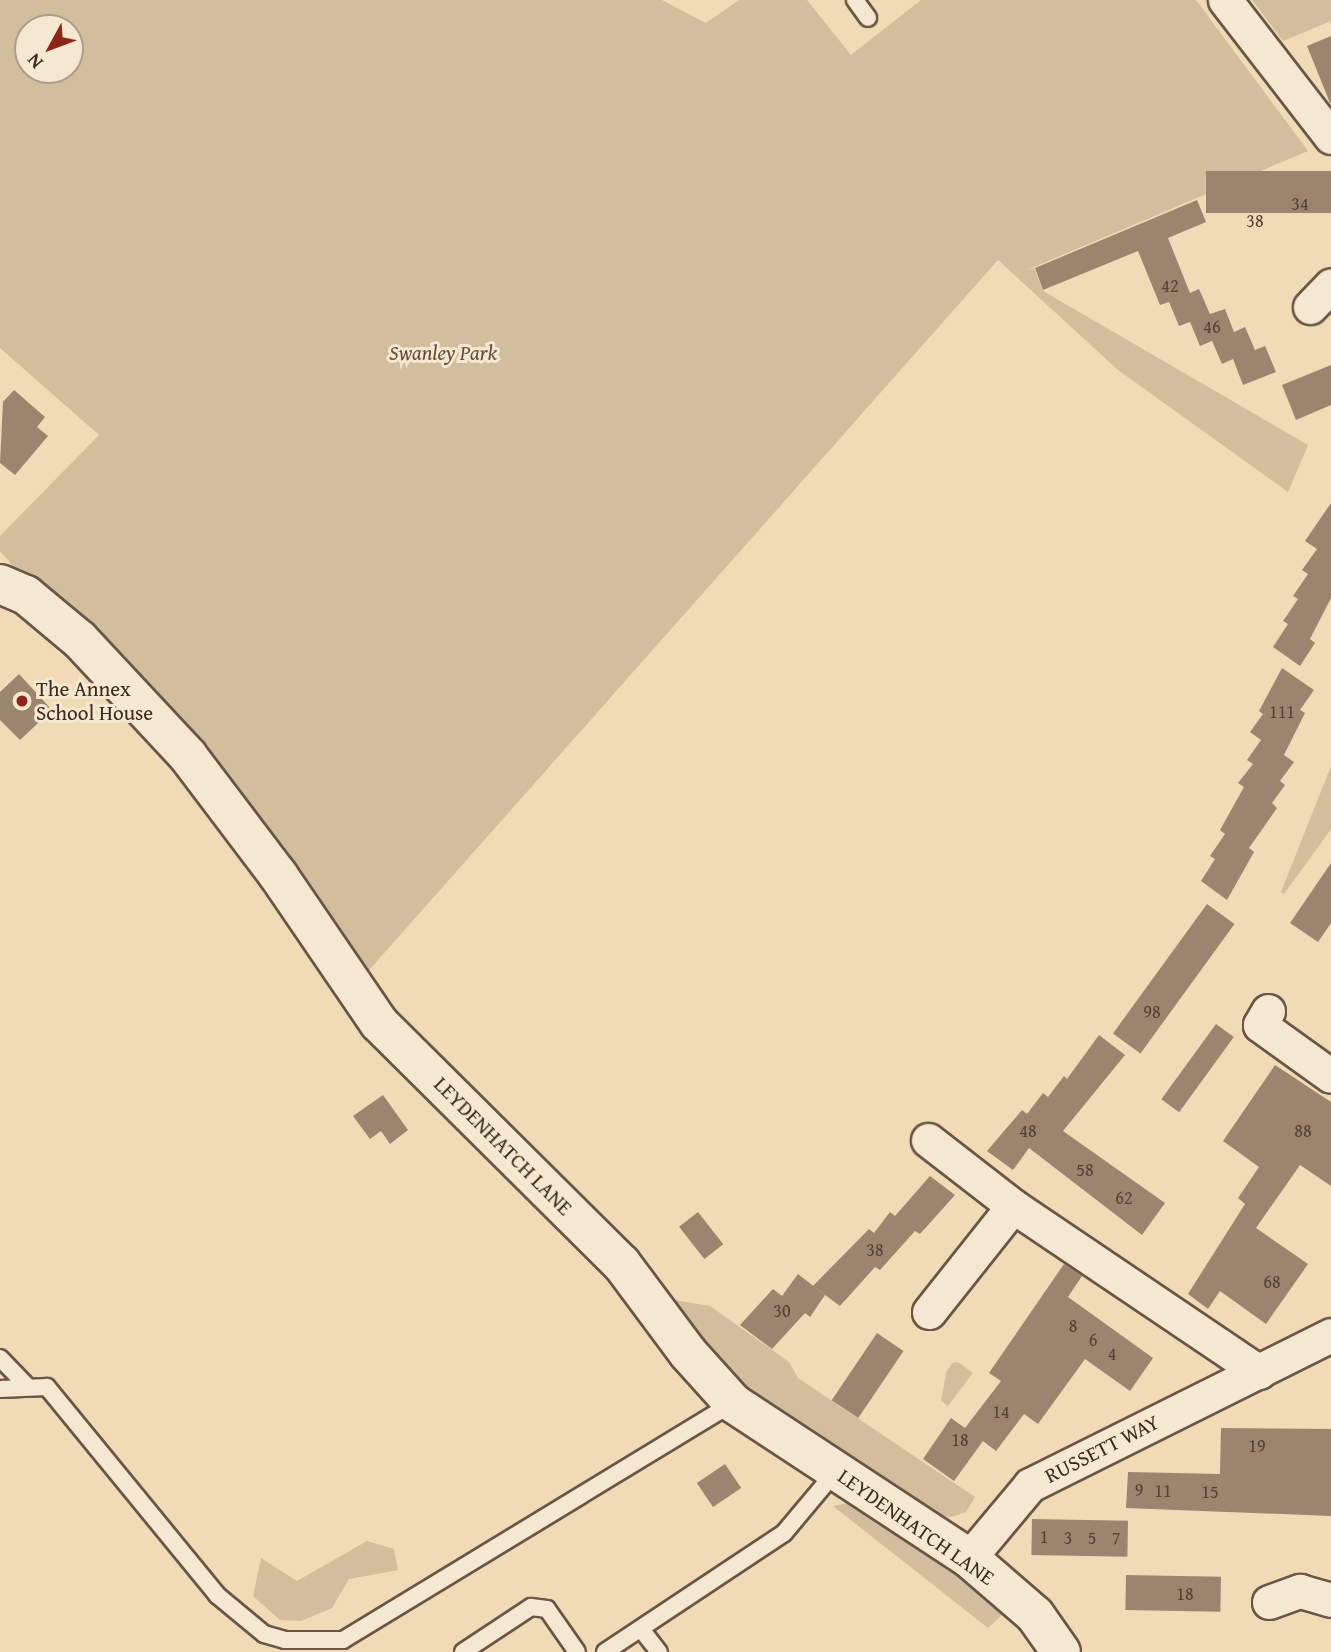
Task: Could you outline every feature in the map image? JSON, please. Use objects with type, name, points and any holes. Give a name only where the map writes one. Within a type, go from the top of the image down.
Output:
[{"type":"street","points":[[1225,0],[1331,137]]},
{"type":"street","name":"LEYDENHATCH LANE","points":[[0,584],[26,595],[80,640],[188,756],[278,875],[379,1023],[621,1264],[688,1353],[733,1403],[969,1558],[1035,1615],[1061,1652]]},
{"type":"street","points":[[1268,1011],[1260,1025],[1331,1076]]},
{"type":"street","points":[[928,1140],[1013,1206],[1259,1372]]},
{"type":"street","points":[[929,1312],[1013,1206]]},
{"type":"street","name":"RUSSETT WAY","points":[[969,1558],[1030,1485],[1331,1335]]},
{"type":"street","points":[[1269,1602],[1300,1591],[1331,1600]]},
{"type":"lane","points":[[855,0],[868,18]]},
{"type":"lane","points":[[0,1358],[29,1387]]},
{"type":"lane","points":[[0,1389],[47,1387],[217,1595],[264,1634],[285,1640],[342,1640],[733,1403]]},
{"type":"lane","points":[[605,1652],[784,1533],[836,1471]]},
{"type":"lane","points":[[463,1652],[531,1607],[547,1609],[576,1652]]},
{"type":"lane","points":[[641,1629],[659,1652]]},
{"type":"green space","name":"Swanley Park","points":[[0,0],[662,0],[706,23],[739,0],[807,0],[851,55],[921,0],[1196,0],[1308,151],[1027,270],[1034,268],[1043,291],[1308,445],[1288,492],[1118,370],[998,260],[363,977],[0,551],[0,536],[99,435],[0,348]]},
{"type":"green space","points":[[1252,0],[1331,0],[1331,21],[1283,41]]},
{"type":"green space","points":[[1331,766],[1331,829],[1284,894],[1281,892]]},
{"type":"green space","points":[[657,1297],[710,1306],[789,1362],[798,1378],[975,1497],[966,1512],[951,1517],[921,1514],[749,1402]]},
{"type":"green space","points":[[958,1362],[973,1373],[948,1406],[941,1401],[946,1373],[952,1363]]},
{"type":"green space","points":[[848,1503],[878,1509],[1007,1610],[988,1628],[833,1506]]},
{"type":"green space","points":[[367,1541],[394,1549],[398,1570],[349,1579],[332,1608],[301,1621],[280,1620],[253,1596],[261,1558],[297,1581]]},
{"type":"building","points":[[1331,36],[1331,103],[1330,103],[1307,46]]},
{"type":"building","points":[[1206,171],[1331,171],[1331,213],[1206,213]]},
{"type":"building","points":[[1197,200],[1206,222],[1168,238],[1190,293],[1199,289],[1210,314],[1225,309],[1234,332],[1245,327],[1255,350],[1265,346],[1276,372],[1243,385],[1233,359],[1222,364],[1212,341],[1200,346],[1190,322],[1179,326],[1169,302],[1160,305],[1138,251],[1043,290],[1035,268]]},
{"type":"building","points":[[1331,365],[1331,405],[1296,420],[1282,385]]},
{"type":"building","points":[[14,390],[45,417],[37,427],[48,436],[15,475],[0,463],[3,402]]},
{"type":"building","points":[[1331,503],[1331,598],[1310,639],[1315,643],[1300,666],[1273,647],[1288,624],[1283,621],[1298,599],[1293,596],[1308,574],[1302,570],[1317,549],[1305,541]]},
{"type":"building","points":[[1282,668],[1314,690],[1300,710],[1305,713],[1284,755],[1294,762],[1280,781],[1285,785],[1272,803],[1277,808],[1249,848],[1254,852],[1227,900],[1201,881],[1215,859],[1210,856],[1225,834],[1220,830],[1244,787],[1238,783],[1253,764],[1247,760],[1261,740],[1250,732],[1263,714],[1259,711]]},
{"type":"building","name":"The Annex School House","points":[[19,674],[52,710],[20,740],[0,720],[0,692]]},
{"type":"building","points":[[1331,863],[1331,923],[1318,942],[1290,923]]},
{"type":"building","points":[[1207,904],[1235,924],[1140,1053],[1113,1033]]},
{"type":"building","points":[[1216,1024],[1234,1037],[1179,1112],[1161,1099]]},
{"type":"building","points":[[1099,1035],[1125,1055],[1063,1131],[1165,1203],[1142,1235],[1029,1148],[1013,1170],[987,1151],[1022,1110],[1027,1114],[1043,1093],[1048,1097],[1064,1076],[1067,1079]]},
{"type":"building","points":[[1275,1065],[1331,1102],[1331,1186],[1300,1165],[1256,1228],[1308,1264],[1266,1324],[1220,1291],[1208,1309],[1188,1294],[1245,1204],[1238,1198],[1259,1167],[1223,1141]]},
{"type":"building","points":[[383,1095],[408,1130],[390,1144],[381,1131],[370,1139],[353,1116]]},
{"type":"building","points":[[930,1176],[955,1195],[920,1234],[915,1231],[880,1270],[875,1267],[840,1306],[813,1286],[869,1229],[874,1233],[890,1212],[895,1216]]},
{"type":"building","points":[[698,1212],[723,1244],[704,1259],[679,1227]]},
{"type":"building","points":[[1064,1264],[1082,1276],[1068,1297],[1153,1358],[1130,1391],[1085,1359],[1038,1424],[1024,1414],[996,1451],[983,1441],[954,1481],[923,1459],[951,1418],[965,1428],[1001,1381],[989,1373]]},
{"type":"building","points":[[798,1274],[825,1295],[810,1317],[805,1313],[772,1349],[740,1325],[773,1289],[782,1296]]},
{"type":"building","points":[[877,1333],[904,1351],[858,1418],[832,1400]]},
{"type":"building","points":[[1221,1428],[1331,1429],[1331,1516],[1126,1508],[1128,1472],[1220,1474]]},
{"type":"building","points":[[725,1464],[741,1488],[713,1507],[697,1483]]},
{"type":"building","points":[[1032,1519],[1128,1521],[1127,1557],[1031,1555]]},
{"type":"building","points":[[1126,1575],[1221,1577],[1220,1612],[1125,1610]]},
{"type":"place","name":"The Annex School House","points":[[22,701]]}]
